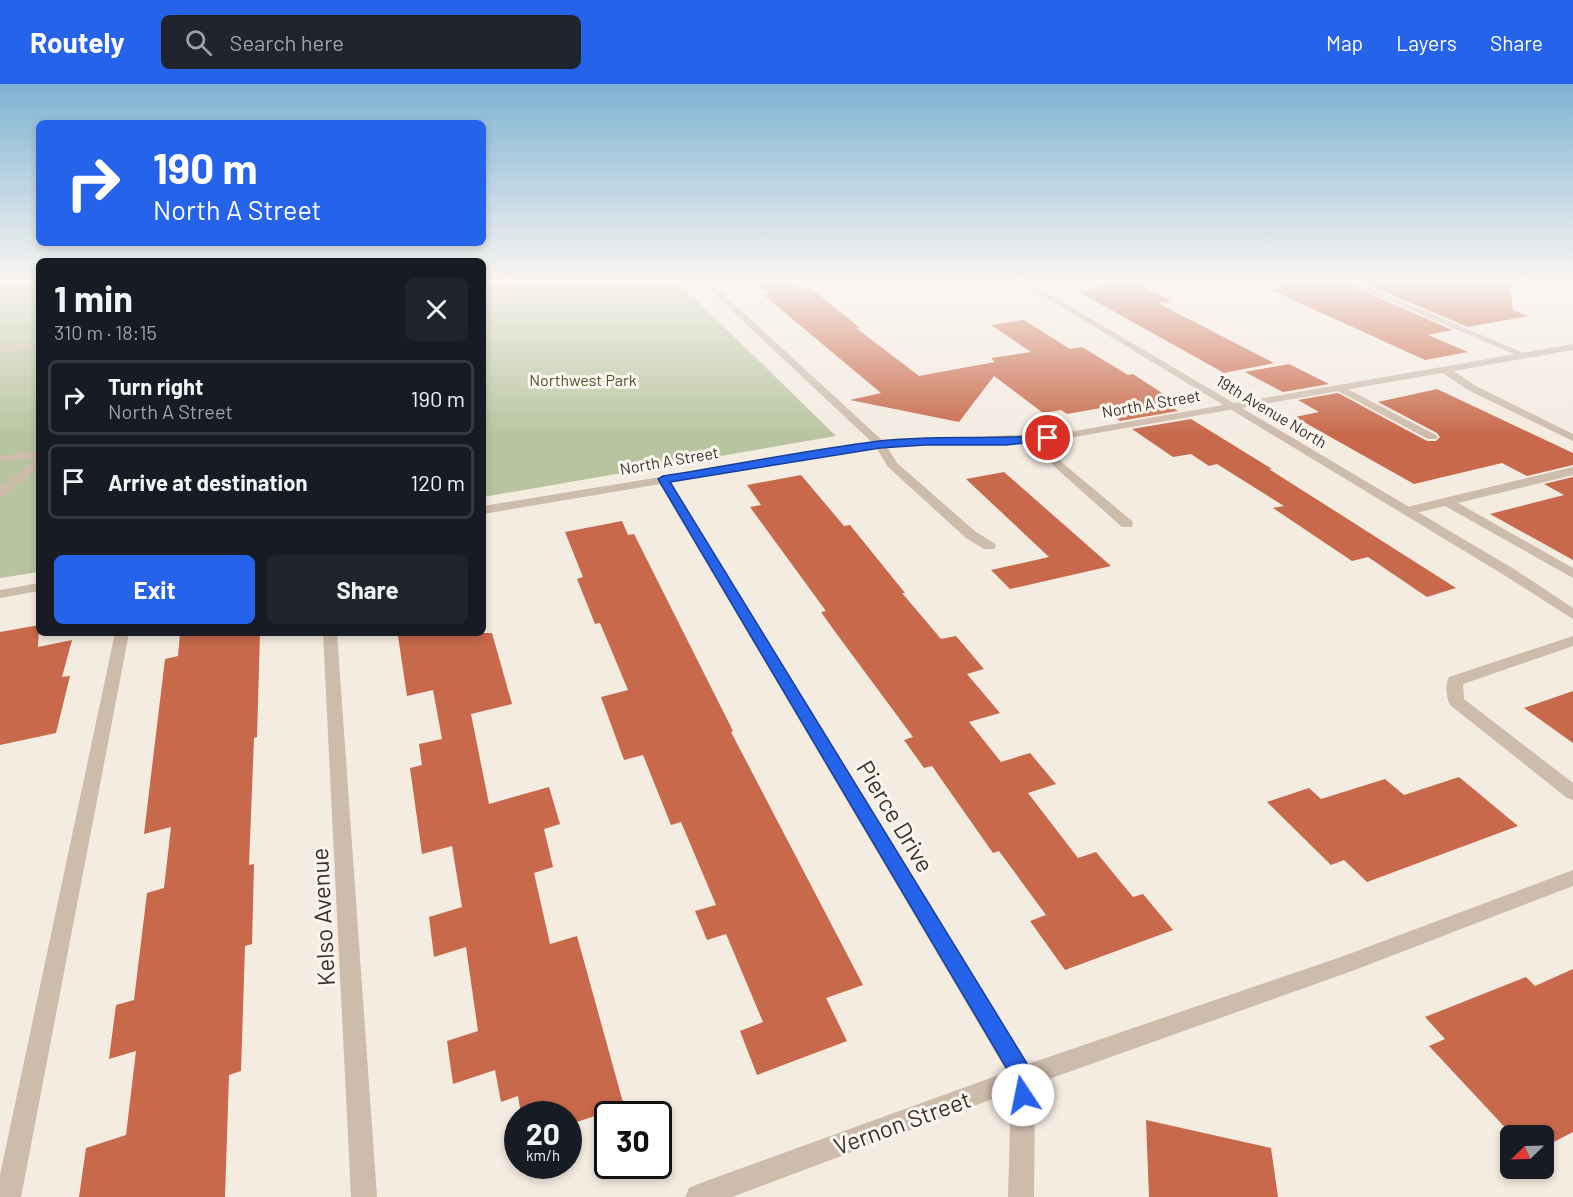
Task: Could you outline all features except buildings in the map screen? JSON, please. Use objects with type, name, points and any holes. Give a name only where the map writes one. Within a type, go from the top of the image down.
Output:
[{"type":"street","points":[[758,331],[880,444],[892,465],[971,535],[989,546]]},
{"type":"street","name":"19th Avenue North","points":[[1106,331],[1509,572],[1573,615]]},
{"type":"street","points":[[1466,331],[1526,356]]},
{"type":"street","points":[[0,349],[36,346]]},
{"type":"street","name":"North A Street","points":[[486,509],[880,444],[1063,436],[1571,349]]},
{"type":"street","points":[[1445,370],[1472,388],[1573,438]]},
{"type":"street","points":[[1340,388],[1432,437]]},
{"type":"street","points":[[1033,439],[1127,524]]},
{"type":"street","points":[[0,459],[36,454]]},
{"type":"street","points":[[0,493],[36,463]]},
{"type":"street","points":[[1407,511],[1573,471]]},
{"type":"street","name":"Pierce Drive","points":[[663,479],[1023,1077]]},
{"type":"street","points":[[1448,502],[1573,574]]},
{"type":"street","points":[[0,594],[36,588]]},
{"type":"street","points":[[8,1197],[121,636]]},
{"type":"street","name":"Kelso Avenue","points":[[330,636],[364,1197]]},
{"type":"street","points":[[1573,641],[1455,681],[1456,701],[1573,793]]},
{"type":"street","name":"Vernon Street","points":[[698,1197],[1023,1077],[1345,965],[1573,878]]},
{"type":"street","points":[[1021,1197],[1023,1077]]},
{"type":"green space","points":[[0,331],[36,331],[36,572],[0,578]]},
{"type":"green space","name":"Northwest Park","points":[[486,331],[728,331],[836,436],[486,496]]},
{"type":"route","points":[[1023,1095],[1023,1077],[663,479],[880,444],[1048,438]]}]
